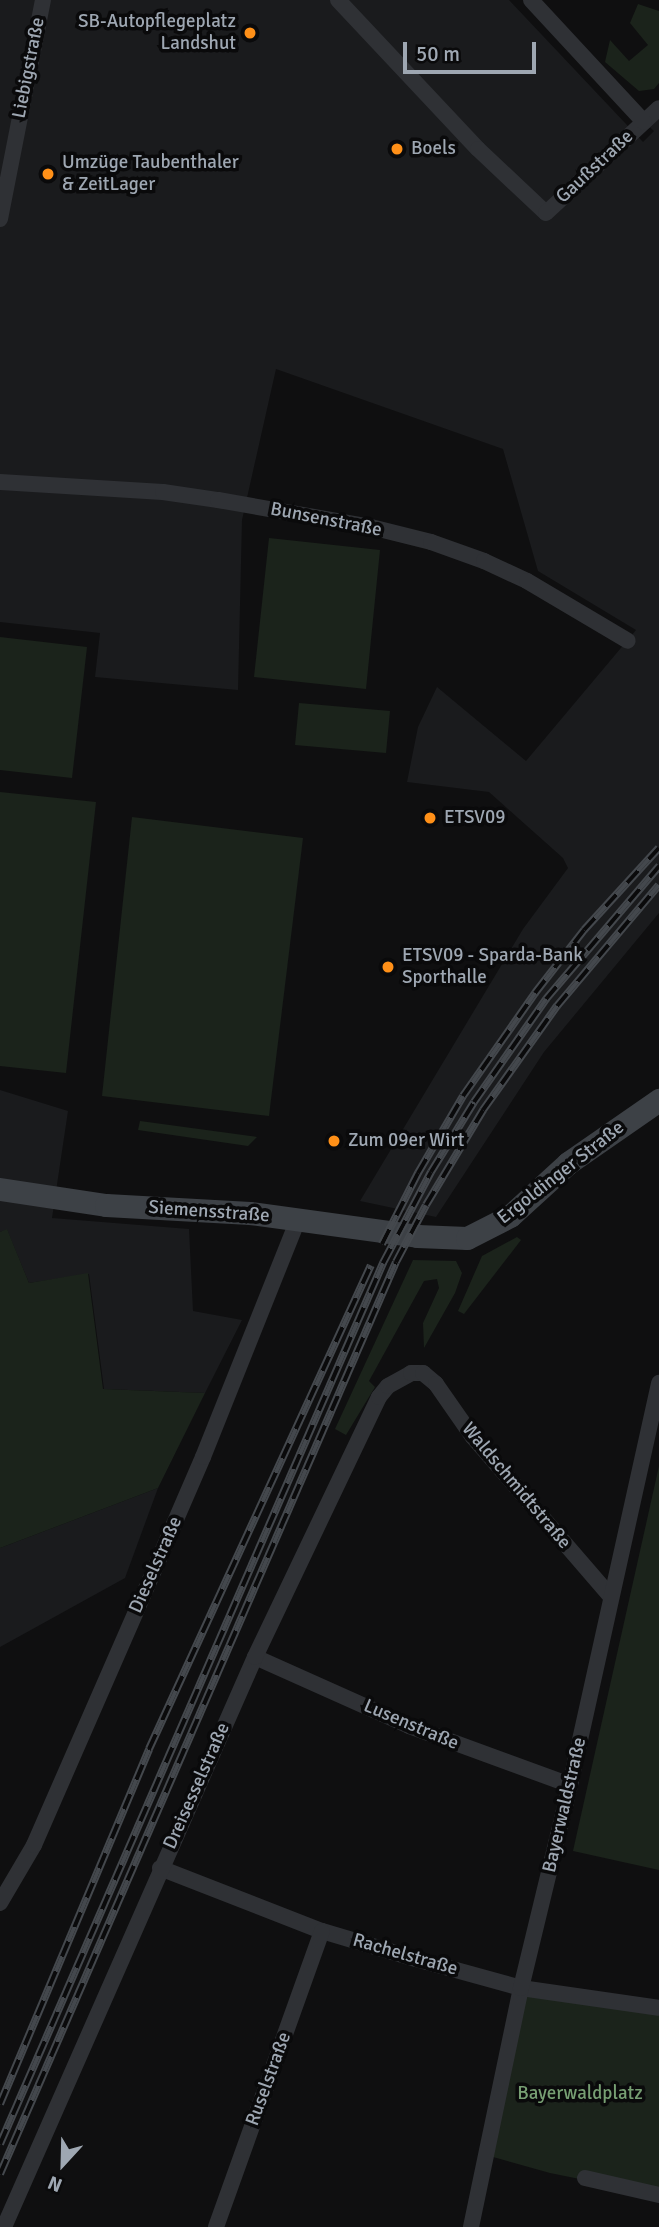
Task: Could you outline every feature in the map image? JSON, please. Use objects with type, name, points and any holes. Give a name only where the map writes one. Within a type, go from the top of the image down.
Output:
[{"type":"main road","name":"Ergoldinger Straße","points":[[417,1236],[467,1238],[496,1225],[568,1163],[659,1100]]},
{"type":"main road","name":"Siemensstraße","points":[[0,1189],[79,1202],[250,1213],[417,1236]]},
{"type":"street","name":"Liebigstraße","points":[[0,219],[43,0]]},
{"type":"street","name":"Gaußstraße","points":[[338,0],[478,149],[546,213],[659,108]]},
{"type":"street","name":"Gaußstraße","points":[[531,0],[645,122]]},
{"type":"street","name":"Bunsenstraße","points":[[0,482],[163,492],[218,499],[371,527],[431,542],[484,561],[527,581],[628,641]]},
{"type":"street","name":"Dieselstraße","points":[[0,1903],[34,1845],[168,1538],[298,1220]]},
{"type":"street","name":"Dreisesselstraße","points":[[4,2227],[255,1657],[379,1398],[388,1387],[411,1373],[423,1373]]},
{"type":"street","name":"Waldschmidtstraße","points":[[423,1373],[436,1384],[474,1437],[611,1597]]},
{"type":"street","name":"Bayerwaldstraße","points":[[471,2227],[521,1988],[570,1785],[659,1383]]},
{"type":"street","name":"Lusenstraße","points":[[255,1657],[409,1726],[570,1785]]},
{"type":"street","name":"Rachelstraße","points":[[160,1868],[322,1931],[521,1988],[659,2008]]},
{"type":"street","name":"Ruselstraße","points":[[216,2227],[322,1931]]},
{"type":"street","points":[[585,2178],[659,2195]]},
{"type":"shaded area","points":[[0,0],[509,0],[643,142],[654,131],[644,122],[659,108],[659,913],[544,1052],[436,1217],[360,1201],[523,929],[568,868],[563,858],[489,792],[407,782],[418,727],[437,687],[526,761],[636,630],[538,571],[503,449],[276,369],[242,520],[238,690],[95,677],[100,633],[0,622]]},
{"type":"shaded area","points":[[0,1090],[68,1111],[52,1218],[189,1229],[193,1311],[242,1320],[205,1393],[104,1389],[89,1274],[29,1283],[7,1230],[0,1232]]},
{"type":"shaded area","points":[[158,1488],[125,1578],[0,1647],[0,1548]]},
{"type":"green space","points":[[638,4],[659,11],[659,83],[654,89],[639,91],[605,62],[610,40],[629,61],[648,45],[630,23]]},
{"type":"green space","points":[[269,538],[380,550],[366,689],[254,677]]},
{"type":"green space","points":[[0,637],[87,647],[72,778],[0,770]]},
{"type":"green space","points":[[299,703],[390,711],[386,753],[295,745]]},
{"type":"green space","points":[[0,792],[96,802],[66,1073],[0,1066]]},
{"type":"green space","points":[[132,817],[303,838],[269,1116],[102,1096]]},
{"type":"green space","points":[[140,1121],[257,1137],[248,1146],[138,1130]]},
{"type":"green space","points":[[7,1229],[29,1283],[88,1273],[103,1389],[205,1393],[158,1488],[0,1548],[0,1232]]},
{"type":"green space","points":[[517,1237],[521,1240],[464,1314],[458,1311],[482,1256]]},
{"type":"green space","points":[[413,1260],[456,1261],[462,1273],[455,1293],[424,1348],[423,1323],[439,1288],[437,1279],[424,1281],[369,1381],[375,1387],[346,1435],[335,1429]]},
{"type":"green space","points":[[659,1466],[659,1870],[573,1851]]},
{"type":"green space","name":"Bayerwaldplatz","points":[[521,1988],[659,2008],[659,2195],[550,2173],[486,2155]]},
{"type":"railway","points":[[382,1244],[418,1173],[463,1096],[535,993],[584,930],[659,848]]},
{"type":"railway","points":[[0,2144],[383,1263],[431,1172],[474,1102],[546,999],[659,866]]},
{"type":"railway","points":[[0,2174],[396,1262],[426,1205],[483,1110],[557,1006],[659,885]]},
{"type":"railway","points":[[0,2104],[149,1749],[371,1265]]},
{"type":"place","name":"SB-Autopflegeplatz Landshut","points":[[250,33]]},
{"type":"place","name":"Boels","points":[[397,149]]},
{"type":"place","name":"Umzüge Taubenthaler & ZeitLager","points":[[48,174]]},
{"type":"place","name":"ETSV09","points":[[430,818]]},
{"type":"place","name":"ETSV09 - Sparda-Bank Sporthalle","points":[[388,967]]},
{"type":"place","name":"Zum 09er Wirt","points":[[334,1141]]}]
